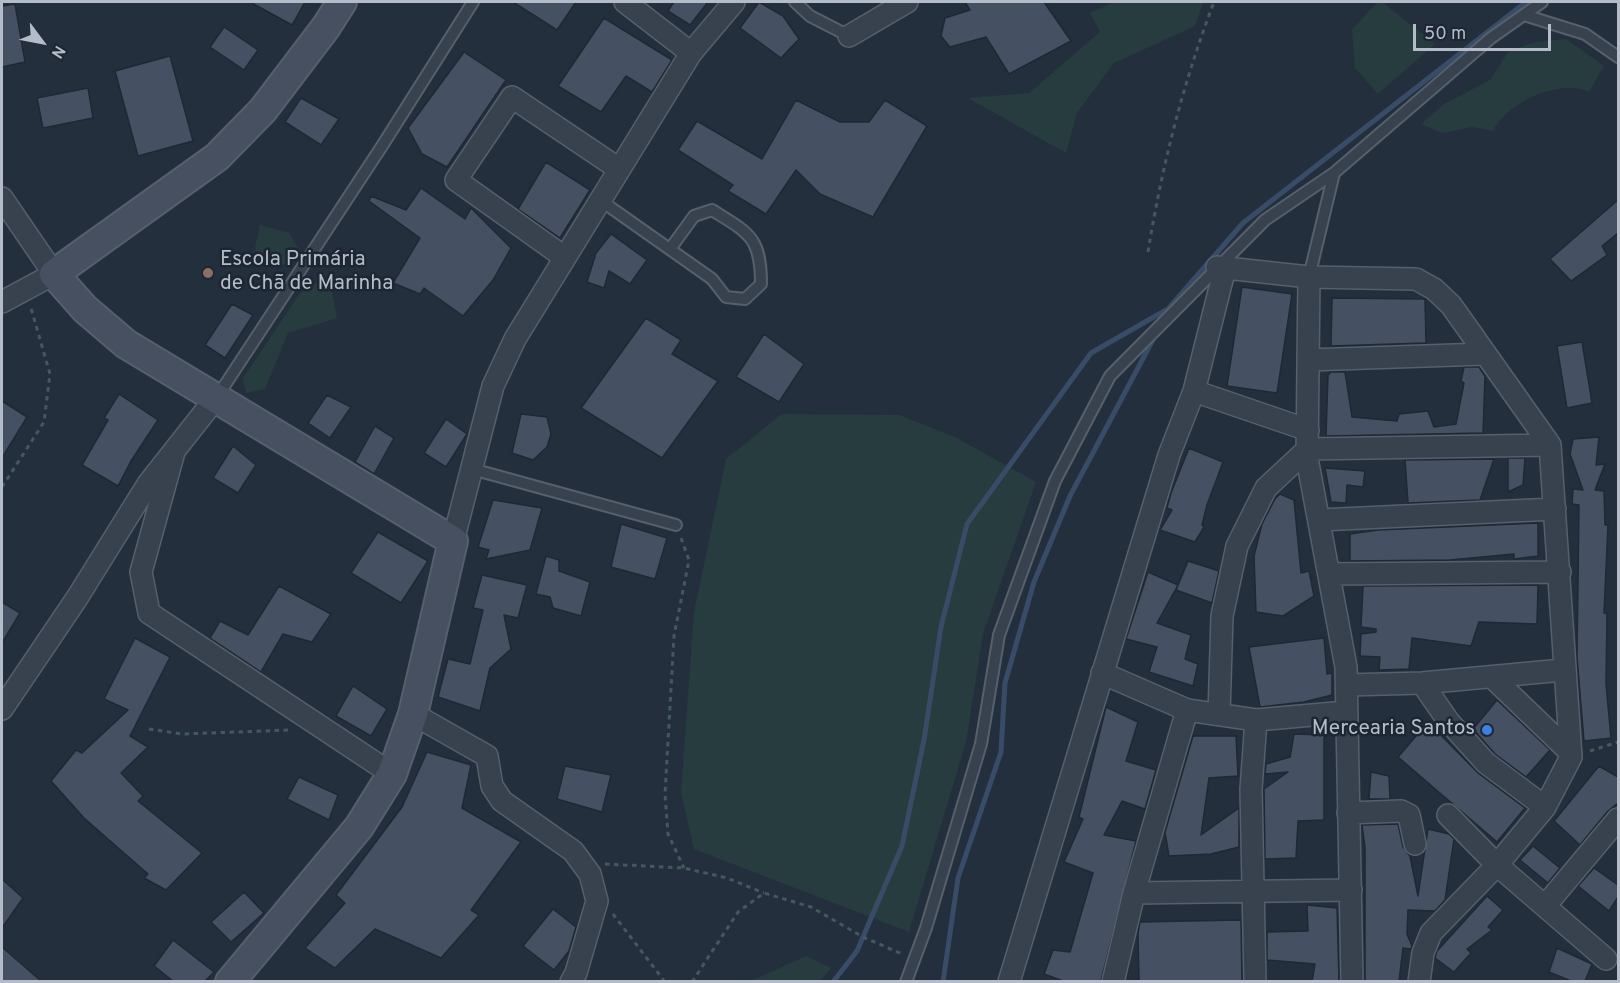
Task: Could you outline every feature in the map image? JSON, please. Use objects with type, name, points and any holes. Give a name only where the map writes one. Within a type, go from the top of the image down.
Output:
[{"type":"street","points":[[2,302],[54,274],[217,157],[263,110],[342,2]]},
{"type":"street","points":[[625,2],[691,53]]},
{"type":"street","points":[[231,981],[360,827],[392,774],[413,714],[453,541],[493,386],[515,339],[691,53],[734,2]]},
{"type":"street","points":[[849,36],[907,2]]},
{"type":"street","points":[[564,257],[456,180],[512,97],[619,169]]},
{"type":"street","points":[[2,198],[54,274],[85,309],[126,344],[453,541]]},
{"type":"street","points":[[1013,980],[1102,673],[1169,454],[1194,391],[1221,268],[1309,278],[1416,279],[1451,304],[1484,354],[1550,444],[1560,572],[1563,670],[1571,755],[1545,807],[1497,864],[1431,933],[1423,953],[1419,981]]},
{"type":"street","points":[[1309,278],[1308,439],[1319,520],[1347,685],[1352,981]]},
{"type":"street","points":[[1308,360],[1484,354]]},
{"type":"street","points":[[1194,391],[1308,439],[1550,444]]},
{"type":"street","points":[[2,709],[77,598],[148,484],[215,399]]},
{"type":"street","points":[[1219,714],[1222,616],[1237,546],[1266,488],[1308,439]]},
{"type":"street","points":[[174,452],[141,572],[149,613],[392,774]]},
{"type":"street","points":[[1319,520],[1555,509]]},
{"type":"street","points":[[1329,574],[1560,572]]},
{"type":"street","points":[[1347,685],[1422,683],[1563,670]]},
{"type":"street","points":[[1102,673],[1187,710],[1256,720],[1346,712]]},
{"type":"street","points":[[1492,677],[1571,755]]},
{"type":"street","points":[[1422,683],[1449,722],[1486,763],[1545,807]]},
{"type":"street","points":[[1113,981],[1134,893],[1187,710]]},
{"type":"street","points":[[413,714],[487,756],[492,786],[502,801],[573,851],[590,874],[597,901],[576,974],[571,981]]},
{"type":"street","points":[[1255,981],[1251,789],[1256,720]]},
{"type":"street","points":[[1348,813],[1401,811],[1409,815],[1412,822],[1414,844]]},
{"type":"street","points":[[1448,815],[1497,864],[1606,959]]},
{"type":"street","points":[[1545,906],[1618,819]]},
{"type":"street","points":[[1134,893],[1352,890]]},
{"type":"lane","points":[[215,399],[382,146],[473,2]]},
{"type":"lane","points":[[795,2],[810,16],[849,36]]},
{"type":"lane","points":[[906,981],[927,928],[981,744],[999,635],[1055,481],[1110,376],[1221,268],[1265,220],[1334,173],[1491,38],[1542,2]]},
{"type":"lane","points":[[1524,15],[1585,34],[1618,57]]},
{"type":"lane","points":[[1309,278],[1334,173]]},
{"type":"lane","points":[[600,200],[712,279],[726,297],[745,299],[761,284],[761,258],[748,232],[711,210],[694,216],[670,249]]},
{"type":"lane","points":[[472,469],[676,525]]},
{"type":"path","points":[[1148,252],[1162,169],[1192,58],[1214,2]]},
{"type":"path","points":[[2,487],[44,422],[50,374],[25,289]]},
{"type":"path","points":[[676,525],[689,560],[674,636],[665,794],[668,834],[684,868]]},
{"type":"path","points":[[149,729],[182,734],[321,729]]},
{"type":"path","points":[[1571,755],[1618,742]]},
{"type":"path","points":[[579,858],[607,865],[684,868],[727,878],[764,893],[812,907],[863,937],[915,959]]},
{"type":"path","points":[[594,891],[665,981]]},
{"type":"path","points":[[692,981],[738,912],[764,893]]},
{"type":"green space","points":[[1114,2],[1203,2],[1195,26],[1114,63],[1077,113],[1066,153],[968,98],[1029,93],[1100,32],[1090,13]]},
{"type":"green space","points":[[1378,2],[1382,2],[1435,44],[1378,94],[1355,68],[1352,29]]},
{"type":"green space","points":[[1566,39],[1604,66],[1589,92],[1577,88],[1564,88],[1535,95],[1510,111],[1493,131],[1472,127],[1442,133],[1421,124],[1444,104],[1490,80],[1508,52],[1535,42]]},
{"type":"green space","points":[[260,225],[289,233],[302,254],[290,265],[261,262],[255,248]]},
{"type":"green space","points":[[318,282],[331,287],[337,318],[288,333],[265,389],[246,393],[243,378],[300,293]]},
{"type":"green space","points":[[782,414],[899,415],[955,437],[1036,482],[983,634],[966,742],[909,932],[694,849],[681,793],[694,612],[726,459]]},
{"type":"green space","points":[[806,956],[831,968],[820,981],[751,981]]},
{"type":"building","points":[[250,2],[305,2],[292,25]]},
{"type":"building","points":[[513,2],[576,2],[557,30]]},
{"type":"building","points":[[674,2],[708,2],[690,25],[668,11]]},
{"type":"building","points":[[759,2],[783,16],[799,39],[781,58],[740,28]]},
{"type":"building","points":[[965,2],[1044,2],[1071,41],[1009,74],[986,37],[950,47],[941,36],[945,18],[970,10]]},
{"type":"building","points":[[15,4],[25,62],[2,67],[2,6]]},
{"type":"building","points":[[604,18],[672,60],[652,92],[626,76],[601,112],[558,86]]},
{"type":"building","points":[[224,27],[258,50],[244,70],[210,47]]},
{"type":"building","points":[[464,52],[506,80],[447,167],[422,154],[408,128]]},
{"type":"building","points":[[170,56],[193,141],[138,156],[115,71]]},
{"type":"building","points":[[88,88],[93,118],[43,128],[37,98]]},
{"type":"building","points":[[301,98],[339,119],[321,145],[285,122]]},
{"type":"building","points":[[796,100],[840,122],[869,122],[885,100],[927,126],[873,217],[820,194],[796,170],[766,214],[728,191],[733,185],[678,150],[697,121],[762,159]]},
{"type":"building","points":[[546,162],[590,190],[560,238],[518,209]]},
{"type":"building","points":[[421,188],[465,219],[471,208],[511,248],[493,280],[463,316],[424,288],[420,294],[393,283],[420,238],[369,201],[371,196],[406,210]]},
{"type":"building","points":[[1618,200],[1618,233],[1602,246],[1607,255],[1571,281],[1550,259]]},
{"type":"building","points":[[611,234],[647,260],[630,284],[609,271],[604,288],[587,282],[596,253]]},
{"type":"building","points":[[1242,287],[1292,294],[1277,393],[1227,386]]},
{"type":"building","points":[[1332,298],[1425,299],[1426,343],[1331,346]]},
{"type":"building","points":[[232,304],[253,315],[225,358],[205,345]]},
{"type":"building","points":[[646,318],[681,340],[672,354],[718,381],[662,458],[581,408]]},
{"type":"building","points":[[764,334],[804,364],[779,402],[736,377]]},
{"type":"building","points":[[1582,342],[1592,403],[1567,408],[1557,346]]},
{"type":"building","points":[[1464,367],[1479,367],[1485,376],[1483,433],[1326,436],[1328,375],[1331,372],[1345,372],[1352,417],[1397,421],[1399,414],[1428,411],[1434,427],[1456,424],[1464,383],[1461,381]]},
{"type":"building","points":[[119,394],[158,420],[131,461],[118,486],[82,465],[108,420],[104,418]]},
{"type":"building","points":[[327,395],[351,407],[330,438],[308,423]]},
{"type":"building","points":[[2,401],[27,417],[2,458]]},
{"type":"building","points":[[521,414],[547,417],[551,434],[547,447],[533,460],[512,453]]},
{"type":"building","points":[[446,419],[467,434],[446,467],[424,453]]},
{"type":"building","points":[[375,426],[394,438],[374,474],[355,462]]},
{"type":"building","points":[[1599,437],[1596,465],[1605,464],[1595,490],[1604,491],[1605,525],[1608,525],[1604,613],[1607,613],[1606,684],[1611,738],[1584,741],[1577,657],[1579,505],[1572,504],[1573,489],[1583,490],[1570,454],[1573,439]]},
{"type":"building","points":[[233,446],[256,465],[238,493],[213,478]]},
{"type":"building","points":[[1189,448],[1223,462],[1207,505],[1202,525],[1204,527],[1195,542],[1160,530],[1172,510],[1167,508],[1171,493]]},
{"type":"building","points":[[1508,458],[1525,458],[1523,485],[1508,492]]},
{"type":"building","points":[[1494,459],[1480,500],[1408,503],[1405,460]]},
{"type":"building","points":[[1325,468],[1365,471],[1363,487],[1347,485],[1346,503],[1331,502]]},
{"type":"building","points":[[1280,494],[1294,500],[1301,573],[1309,571],[1314,596],[1283,616],[1256,612],[1254,556],[1262,524]]},
{"type":"building","points":[[493,500],[542,508],[530,550],[486,559],[489,550],[478,547]]},
{"type":"building","points":[[1538,523],[1538,556],[1514,559],[1514,554],[1450,560],[1350,561],[1350,534],[1378,530]]},
{"type":"building","points":[[621,524],[667,538],[655,579],[611,567]]},
{"type":"building","points":[[378,532],[428,561],[401,603],[351,573]]},
{"type":"building","points":[[546,556],[559,560],[559,571],[590,582],[581,616],[553,608],[550,597],[536,594]]},
{"type":"building","points":[[1188,561],[1219,571],[1212,603],[1176,590]]},
{"type":"building","points":[[1148,572],[1178,585],[1157,623],[1191,635],[1185,659],[1198,664],[1193,686],[1149,672],[1157,647],[1126,639]]},
{"type":"building","points":[[482,575],[527,585],[518,618],[504,615],[511,649],[490,668],[480,711],[438,697],[448,659],[470,664],[483,610],[473,608]]},
{"type":"building","points":[[1538,585],[1537,624],[1479,622],[1471,646],[1412,638],[1409,669],[1379,670],[1380,657],[1360,656],[1361,634],[1376,632],[1376,629],[1361,627],[1363,586]]},
{"type":"building","points":[[279,586],[331,614],[312,642],[283,634],[261,672],[210,638],[220,621],[248,635]]},
{"type":"building","points":[[2,602],[20,613],[2,643]]},
{"type":"building","points":[[135,638],[170,657],[130,736],[148,747],[121,773],[143,796],[138,801],[202,853],[166,890],[144,878],[148,874],[84,818],[51,781],[76,750],[82,753],[128,710],[104,699]]},
{"type":"building","points":[[1324,638],[1327,674],[1332,673],[1332,695],[1304,702],[1260,707],[1249,647]]},
{"type":"building","points":[[353,686],[387,709],[371,736],[336,716]]},
{"type":"building","points":[[1497,700],[1550,750],[1526,777],[1495,754],[1473,729]]},
{"type":"building","points":[[1106,707],[1138,722],[1126,761],[1156,770],[1145,809],[1122,801],[1104,835],[1136,841],[1101,981],[1063,981],[1044,974],[1053,950],[1070,952],[1093,873],[1064,862],[1083,819],[1079,817]]},
{"type":"building","points":[[1428,722],[1478,773],[1525,808],[1497,842],[1398,757]]},
{"type":"building","points":[[1294,734],[1324,735],[1324,820],[1298,821],[1296,858],[1265,859],[1264,789],[1288,772],[1265,774],[1266,764],[1290,757]]},
{"type":"building","points":[[1193,736],[1236,736],[1238,776],[1209,778],[1201,835],[1239,808],[1239,847],[1211,854],[1169,856],[1165,832]]},
{"type":"building","points":[[427,752],[471,765],[462,808],[521,842],[471,910],[479,915],[441,958],[375,929],[335,968],[305,948],[345,903],[336,895],[402,807]]},
{"type":"building","points":[[565,766],[611,775],[602,812],[557,799]]},
{"type":"building","points":[[1599,766],[1618,777],[1618,803],[1608,811],[1580,845],[1554,821]]},
{"type":"building","points":[[1371,772],[1389,776],[1390,799],[1369,799]]},
{"type":"building","points":[[299,777],[338,795],[329,820],[287,799]]},
{"type":"building","points":[[1398,824],[1403,847],[1410,856],[1418,896],[1428,829],[1449,834],[1454,839],[1445,900],[1435,911],[1408,910],[1407,934],[1412,946],[1411,949],[1403,948],[1399,981],[1365,981],[1365,847],[1362,825]]},
{"type":"building","points":[[1533,846],[1560,868],[1548,883],[1520,860]]},
{"type":"building","points":[[1594,868],[1618,885],[1618,897],[1609,911],[1578,886]]},
{"type":"building","points":[[2,879],[23,898],[2,928]]},
{"type":"building","points":[[244,892],[264,913],[231,942],[211,922]]},
{"type":"building","points":[[1487,896],[1503,910],[1488,927],[1492,930],[1467,949],[1471,953],[1454,972],[1435,958],[1437,951]]},
{"type":"building","points":[[1307,905],[1337,908],[1339,981],[1312,981],[1315,964],[1267,960],[1267,932],[1308,931]]},
{"type":"building","points":[[553,909],[576,927],[569,951],[554,970],[523,946]]},
{"type":"building","points":[[1241,920],[1242,981],[1139,981],[1138,933],[1140,922]]},
{"type":"building","points":[[173,940],[214,972],[205,981],[173,981],[154,966]]},
{"type":"building","points":[[2,947],[41,981],[2,981]]},
{"type":"building","points":[[1557,948],[1592,964],[1585,981],[1571,981],[1549,972]]},
{"type":"waterway","points":[[1164,318],[1168,309],[1243,223],[1526,2]]},
{"type":"waterway","points":[[833,982],[857,951],[902,846],[924,740],[941,627],[967,524],[1091,353],[1166,310]]},
{"type":"waterway","points":[[943,982],[958,878],[1001,752],[1005,683],[1034,582],[1070,496],[1156,334]]},
{"type":"place","name":"Escola Primária de Chã de Marinha","points":[[208,273]]},
{"type":"place","name":"Mercearia Santos","points":[[1487,730]]}]
